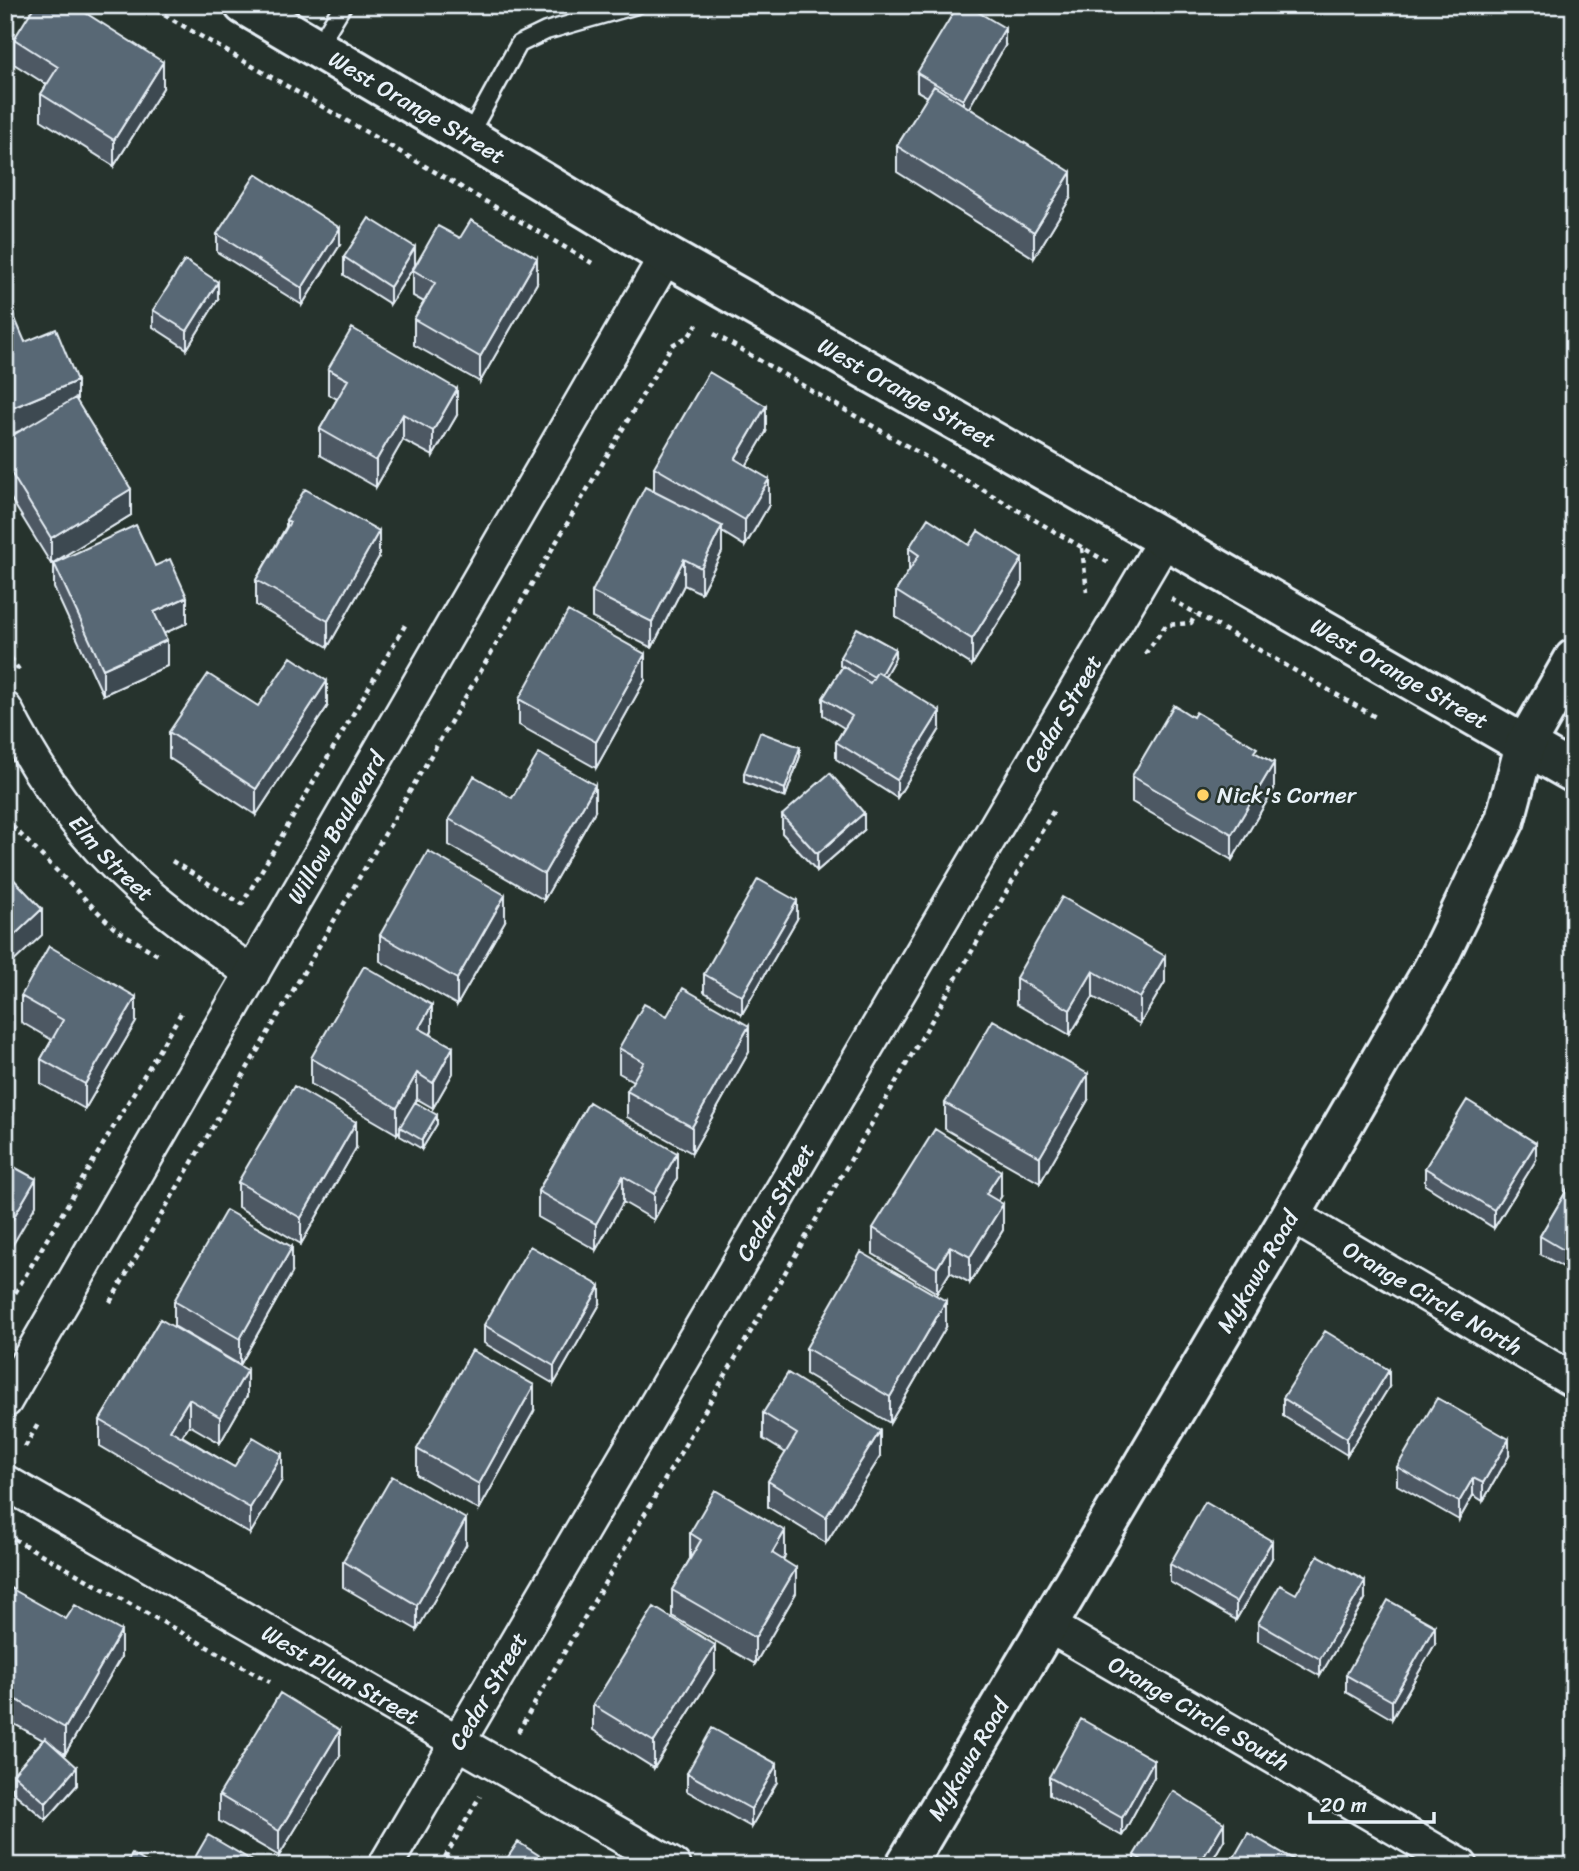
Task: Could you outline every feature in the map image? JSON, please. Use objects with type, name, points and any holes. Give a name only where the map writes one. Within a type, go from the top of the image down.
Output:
[{"type":"street","name":"West Orange Street","points":[[244,5],[666,256],[1165,538],[1574,774]]},
{"type":"street","name":"Willow Boulevard","points":[[5,1401],[666,256]]},
{"type":"street","name":"Cedar Street","points":[[385,1866],[1165,538]]},
{"type":"street","name":"Mykawa Road","points":[[905,1866],[1046,1624],[1291,1215],[1433,969],[1505,820],[1525,745],[1574,659]]},
{"type":"street","name":"Elm Street","points":[[5,709],[17,733],[66,808],[102,852],[152,899],[252,974]]},
{"type":"street","name":"Orange Circle North","points":[[1291,1215],[1574,1381]]},
{"type":"street","name":"West Plum Street","points":[[5,1482],[674,1866]]},
{"type":"street","name":"Orange Circle South","points":[[1046,1624],[1461,1866]]},
{"type":"lane","points":[[317,48],[343,5]]},
{"type":"lane","points":[[468,137],[519,44],[547,31],[637,5]]},
{"type":"path","points":[[109,1303],[672,345],[689,336],[698,324],[147,5]]},
{"type":"path","points":[[709,331],[1377,718]]},
{"type":"path","points":[[1142,658],[1166,625],[1191,624],[1196,614]]},
{"type":"path","points":[[169,859],[242,904],[409,618]]},
{"type":"path","points":[[5,649],[27,683]]},
{"type":"path","points":[[518,1732],[1058,802]]},
{"type":"path","points":[[5,819],[114,928],[168,961]]},
{"type":"path","points":[[5,1310],[186,1005]]},
{"type":"path","points":[[25,1447],[39,1423]]},
{"type":"path","points":[[5,1534],[274,1684]]},
{"type":"path","points":[[440,1866],[498,1765]]},
{"type":"building","points":[[35,5],[73,5],[163,62],[114,140],[41,94],[58,67],[14,39]]},
{"type":"building","points":[[958,5],[966,5],[1005,28],[963,100],[917,73]]},
{"type":"building","points":[[934,86],[1071,172],[1034,232],[897,146]]},
{"type":"building","points":[[256,174],[340,228],[302,288],[217,234]]},
{"type":"building","points":[[369,218],[415,247],[390,287],[344,257]]},
{"type":"building","points":[[471,220],[537,258],[480,357],[414,319],[435,283],[413,270],[438,226],[460,238]]},
{"type":"building","points":[[185,260],[218,282],[187,331],[153,310]]},
{"type":"building","points":[[5,295],[25,342],[56,329],[77,381],[5,411]]},
{"type":"building","points":[[352,328],[457,389],[433,431],[403,414],[376,461],[320,429],[348,380],[328,369]]},
{"type":"building","points":[[709,372],[766,406],[735,459],[769,479],[745,520],[654,467]]},
{"type":"building","points":[[75,398],[131,489],[51,538],[5,463],[5,440]]},
{"type":"building","points":[[645,487],[722,526],[701,568],[684,559],[652,622],[592,592]]},
{"type":"building","points":[[305,489],[379,531],[328,621],[256,580],[290,522],[286,520]]},
{"type":"building","points":[[928,518],[969,545],[978,531],[1022,559],[972,639],[896,591],[919,555],[909,548]]},
{"type":"building","points":[[136,525],[155,566],[170,559],[187,597],[154,612],[167,640],[103,669],[54,563]]},
{"type":"building","points":[[568,611],[645,654],[596,742],[519,699]]},
{"type":"building","points":[[857,628],[895,649],[881,674],[877,672],[874,677],[840,657]]},
{"type":"building","points":[[291,657],[327,681],[256,789],[169,732],[208,674],[258,706]]},
{"type":"building","points":[[843,666],[870,683],[877,672],[940,711],[897,780],[836,742],[852,716],[823,698]]},
{"type":"building","name":"Nick's Corner","points":[[1174,705],[1193,717],[1196,712],[1257,748],[1254,752],[1274,763],[1232,834],[1132,776]]},
{"type":"building","points":[[760,732],[800,747],[785,789],[744,773]]},
{"type":"building","points":[[539,753],[595,785],[544,874],[449,819],[474,776],[512,798]]},
{"type":"building","points":[[830,773],[864,813],[817,854],[782,815]]},
{"type":"building","points":[[428,851],[505,895],[457,979],[380,935]]},
{"type":"building","points":[[5,870],[42,909],[5,944]]},
{"type":"building","points":[[758,879],[797,901],[742,996],[704,974]]},
{"type":"building","points":[[1062,897],[1165,956],[1140,998],[1093,971],[1070,1010],[1016,978]]},
{"type":"building","points":[[49,946],[136,997],[85,1084],[41,1059],[63,1020],[21,996]]},
{"type":"building","points":[[364,966],[432,1005],[419,1028],[453,1047],[433,1083],[417,1073],[397,1108],[311,1058]]},
{"type":"building","points":[[683,988],[749,1026],[692,1127],[627,1091],[644,1062],[619,1048],[644,1004],[667,1016]]},
{"type":"building","points":[[1574,1002],[1574,1017],[1567,1013]]},
{"type":"building","points":[[993,1020],[1088,1074],[1040,1157],[945,1103]]},
{"type":"building","points":[[294,1086],[356,1122],[301,1218],[238,1182]]},
{"type":"building","points":[[1467,1100],[1536,1143],[1494,1210],[1425,1168]]},
{"type":"building","points":[[415,1102],[437,1115],[422,1140],[400,1127]]},
{"type":"building","points":[[589,1102],[677,1153],[654,1194],[623,1176],[596,1224],[538,1191]]},
{"type":"building","points":[[935,1129],[1001,1171],[986,1194],[1003,1204],[970,1257],[950,1246],[937,1268],[873,1228]]},
{"type":"building","points":[[5,1162],[36,1179],[5,1232]]},
{"type":"building","points":[[1574,1178],[1574,1256],[1540,1236]]},
{"type":"building","points":[[226,1210],[292,1247],[240,1339],[174,1301]]},
{"type":"building","points":[[530,1246],[600,1286],[554,1366],[484,1325]]},
{"type":"building","points":[[861,1252],[946,1301],[890,1397],[806,1348]]},
{"type":"building","points":[[160,1319],[247,1370],[220,1417],[189,1399],[170,1430],[234,1467],[253,1437],[282,1454],[250,1508],[100,1420]]},
{"type":"building","points":[[1325,1331],[1389,1370],[1347,1438],[1283,1398]]},
{"type":"building","points":[[472,1350],[534,1385],[479,1484],[417,1449]]},
{"type":"building","points":[[788,1373],[880,1431],[826,1517],[768,1481],[797,1434],[763,1413]]},
{"type":"building","points":[[1437,1398],[1509,1439],[1483,1483],[1473,1478],[1459,1502],[1397,1467]]},
{"type":"building","points":[[392,1476],[466,1519],[417,1605],[343,1561]]},
{"type":"building","points":[[715,1490],[785,1531],[772,1553],[796,1568],[755,1638],[672,1590],[701,1540],[690,1533]]},
{"type":"building","points":[[1205,1502],[1272,1541],[1236,1602],[1170,1564]]},
{"type":"building","points":[[1318,1555],[1365,1581],[1320,1659],[1258,1623],[1280,1585],[1296,1594]]},
{"type":"building","points":[[5,1585],[66,1619],[75,1605],[121,1631],[65,1728],[5,1693]]},
{"type":"building","points":[[1388,1600],[1435,1626],[1392,1701],[1346,1675]]},
{"type":"building","points":[[654,1607],[715,1645],[654,1742],[593,1705]]},
{"type":"building","points":[[280,1693],[340,1730],[279,1831],[219,1795]]},
{"type":"building","points":[[1081,1719],[1154,1760],[1122,1818],[1049,1777]]},
{"type":"building","points":[[712,1728],[777,1764],[751,1809],[687,1773]]},
{"type":"building","points":[[45,1738],[77,1767],[46,1803],[13,1774]]},
{"type":"building","points":[[1173,1791],[1224,1823],[1198,1866],[1152,1866],[1134,1855]]},
{"type":"building","points":[[1248,1833],[1305,1866],[1229,1866]]},
{"type":"building","points":[[208,1835],[261,1866],[190,1866]]},
{"type":"building","points":[[518,1842],[556,1866],[502,1866]]},
{"type":"building","points":[[132,1854],[153,1866],[125,1866]]},
{"type":"place","name":"Nick's Corner","points":[[1203,795]]}]
